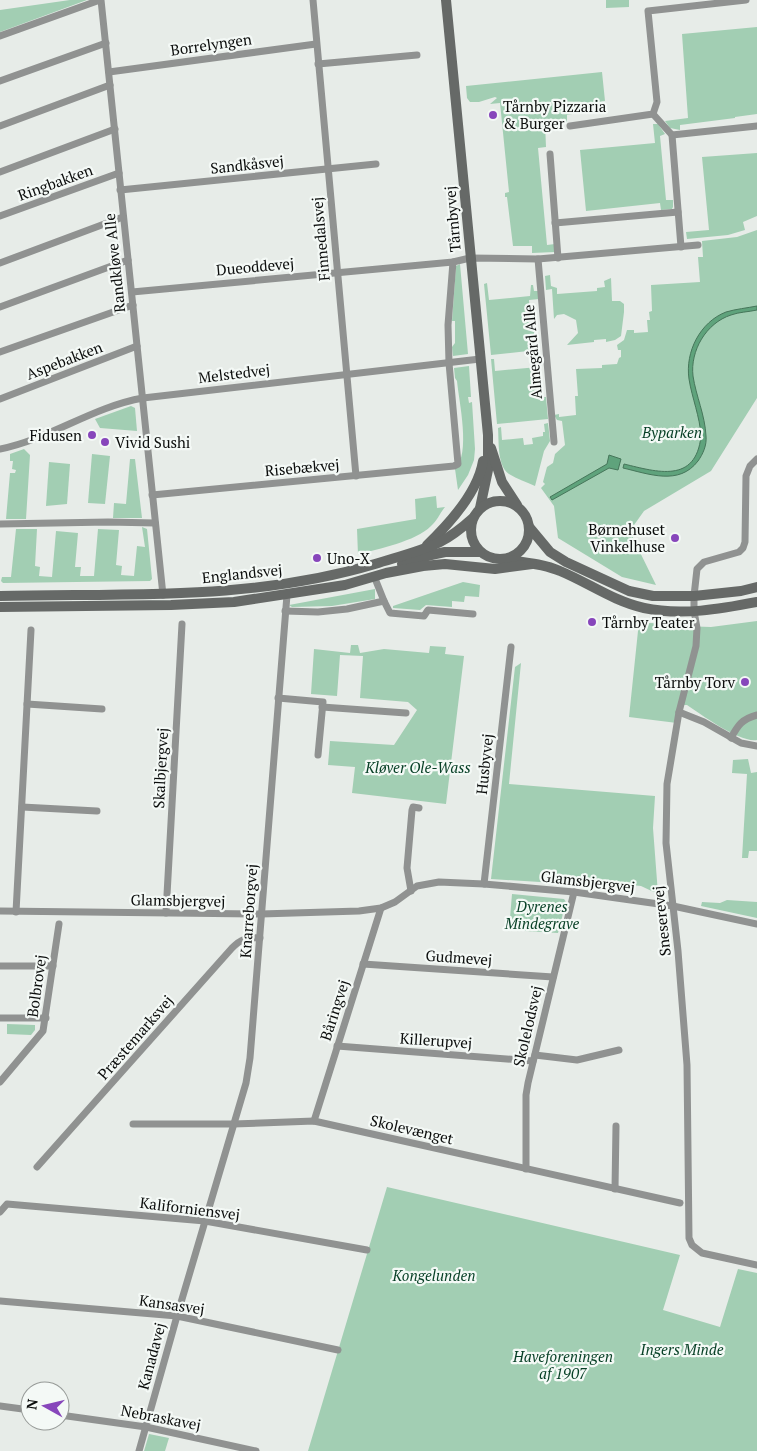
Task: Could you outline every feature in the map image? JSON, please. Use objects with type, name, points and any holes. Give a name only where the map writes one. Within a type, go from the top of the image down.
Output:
[{"type":"street","points":[[0,36],[101,0]]},
{"type":"street","name":"Randkløve Alle","points":[[101,0],[163,595]]},
{"type":"street","name":"Finnedalsvej","points":[[312,0],[356,476]]},
{"type":"street","name":"Tårnbyvej","points":[[446,0],[488,435],[488,470],[480,508]]},
{"type":"street","points":[[653,114],[656,102],[648,10],[746,0]]},
{"type":"street","points":[[0,81],[106,43]]},
{"type":"street","name":"Borrelyngen","points":[[109,72],[316,44]]},
{"type":"street","points":[[318,64],[418,54]]},
{"type":"street","points":[[0,126],[110,85]]},
{"type":"street","points":[[570,126],[653,114]]},
{"type":"street","points":[[653,114],[672,136],[681,247]]},
{"type":"street","points":[[672,136],[757,126]]},
{"type":"street","points":[[0,172],[115,129]]},
{"type":"street","points":[[550,154],[558,258]]},
{"type":"street","name":"Sandkåsvej","points":[[120,190],[376,164]]},
{"type":"street","name":"Ringbakken","points":[[0,216],[119,173]]},
{"type":"street","points":[[555,223],[678,212]]},
{"type":"street","points":[[0,263],[123,217]]},
{"type":"street","points":[[470,258],[538,260],[698,245]]},
{"type":"street","name":"Dueoddevej","points":[[132,292],[453,262],[470,258]]},
{"type":"street","points":[[0,307],[128,260]]},
{"type":"street","name":"Almegård Alle","points":[[538,260],[554,442]]},
{"type":"street","name":"Tårnbyvej","points":[[453,262],[448,325],[449,363],[458,459],[458,464],[454,466]]},
{"type":"street","points":[[0,352],[133,305]]},
{"type":"street","name":"Aspebakken","points":[[0,399],[137,346]]},
{"type":"street","name":"Melstedvej","points":[[0,449],[18,446],[124,401],[480,359]]},
{"type":"street","points":[[424,548],[453,518],[473,488],[481,471],[488,435]]},
{"type":"street","name":"Tårnbyvej","points":[[488,435],[493,458],[502,482],[518,506]]},
{"type":"street","name":"Sneserevej","points":[[757,459],[750,466],[746,476],[745,542],[743,548],[733,555],[704,562],[695,573],[694,611],[697,628],[696,646],[679,712],[670,760],[666,816],[666,843],[687,1065],[689,1238],[692,1245],[702,1253],[757,1265]]},
{"type":"street","name":"Risebækvej","points":[[152,495],[454,466]]},
{"type":"street","points":[[530,528],[525,546],[510,558],[493,558],[480,552],[471,536],[473,518],[480,508],[494,501],[509,502],[518,506],[524,513],[530,528],[550,552],[629,591],[653,596],[694,596],[741,591],[757,587]]},
{"type":"street","name":"Englandsvej","points":[[0,596],[163,595],[241,590],[291,583],[344,573],[441,542],[473,518]]},
{"type":"street","points":[[0,524],[155,523]]},
{"type":"street","name":"Englandsvej","points":[[386,573],[395,566],[431,555],[445,552],[480,552]]},
{"type":"street","name":"Englandsvej","points":[[501,559],[560,571],[604,594],[638,606],[653,609],[694,611],[757,602]]},
{"type":"street","name":"Englandsvej","points":[[0,607],[171,605],[234,602],[345,585],[386,573],[423,566],[445,564],[494,569],[532,564]]},
{"type":"street","points":[[374,576],[390,613],[424,616],[428,610],[474,614]]},
{"type":"street","name":"Knarreborgvej","points":[[233,1124],[246,1083],[250,1058],[286,595]]},
{"type":"street","points":[[285,611],[318,612],[346,609],[384,601]]},
{"type":"street","name":"Skalbjergvej","points":[[166,914],[182,624]]},
{"type":"street","points":[[16,912],[31,630]]},
{"type":"street","name":"Husbyvej","points":[[484,884],[511,647]]},
{"type":"street","points":[[278,698],[323,702],[318,755]]},
{"type":"street","points":[[27,704],[102,709]]},
{"type":"street","points":[[322,707],[406,713]]},
{"type":"street","points":[[679,712],[704,722],[745,745],[757,746]]},
{"type":"street","points":[[730,738],[741,721],[757,715]]},
{"type":"street","points":[[22,807],[97,811]]},
{"type":"street","points":[[411,891],[407,868],[413,807],[419,808]]},
{"type":"street","name":"Glamsbjergvej","points":[[0,911],[166,914],[359,912],[381,908],[395,902],[417,886],[438,882],[574,892],[673,906],[757,924]]},
{"type":"street","name":"Skolelodsvej","points":[[526,1169],[526,1095],[574,892]]},
{"type":"street","name":"Båringvej","points":[[314,1121],[381,908]]},
{"type":"street","name":"Bolbrovej","points":[[0,1082],[43,1031],[59,924]]},
{"type":"street","name":"Præstemarksvej","points":[[37,1167],[232,948],[240,940],[260,938]]},
{"type":"street","name":"Gudmevej","points":[[363,964],[553,977]]},
{"type":"street","points":[[0,966],[53,966]]},
{"type":"street","points":[[0,1018],[46,1018]]},
{"type":"street","name":"Killerupvej","points":[[337,1046],[577,1060],[619,1050]]},
{"type":"street","points":[[0,1070],[10,1071]]},
{"type":"street","name":"Skolevænget","points":[[133,1124],[233,1124],[314,1121],[680,1203]]},
{"type":"street","name":"Kanadavej","points":[[139,1451],[176,1316],[233,1124]]},
{"type":"street","points":[[615,1189],[616,1126]]},
{"type":"street","name":"Kaliforniensvej","points":[[0,1212],[7,1204],[205,1221],[367,1250]]},
{"type":"street","name":"Kansasvej","points":[[0,1301],[176,1316],[338,1350]]},
{"type":"street","points":[[0,1406],[20,1409]]},
{"type":"street","name":"Nebraskavej","points":[[70,1416],[146,1427],[256,1451]]},
{"type":"green space","points":[[70,0],[87,0],[0,32],[0,10]]},
{"type":"green space","points":[[606,0],[629,0],[629,7],[606,8]]},
{"type":"green space","points":[[757,27],[757,114],[680,125],[680,130],[670,128],[665,121],[688,118],[682,34]]},
{"type":"green space","points":[[602,72],[605,101],[578,105],[578,113],[567,115],[567,122],[545,123],[546,147],[538,148],[547,245],[555,244],[555,252],[532,253],[532,246],[513,246],[507,197],[505,197],[505,193],[509,192],[500,103],[490,104],[497,98],[495,97],[479,102],[470,102],[467,98],[466,86]]},
{"type":"green space","points":[[653,124],[658,124],[665,134],[660,136],[666,200],[673,200],[672,209],[661,210],[660,203],[586,211],[580,150],[655,143]]},
{"type":"green space","points":[[757,153],[757,216],[743,222],[745,230],[728,235],[687,239],[686,232],[709,230],[702,157]]},
{"type":"green space","name":"Byparken","points":[[757,230],[757,398],[711,471],[644,511],[634,525],[633,538],[656,585],[622,577],[558,538],[554,506],[541,488],[545,484],[543,482],[547,467],[553,463],[555,454],[565,445],[562,421],[557,420],[554,415],[559,414],[559,417],[576,415],[575,396],[578,396],[576,369],[602,368],[602,365],[617,364],[621,357],[621,350],[618,350],[617,345],[624,340],[627,330],[634,330],[634,333],[648,332],[647,320],[650,320],[649,312],[652,311],[651,285],[700,282],[698,257],[703,257],[702,241],[737,237]]},
{"type":"green space","points":[[460,264],[468,354],[453,356],[452,347],[455,343],[455,321],[452,321],[456,266]]},
{"type":"green space","points":[[550,275],[551,286],[557,288],[557,294],[597,291],[597,288],[605,287],[604,281],[611,278],[612,301],[620,301],[624,304],[621,336],[606,342],[606,339],[567,345],[578,333],[576,320],[564,314],[557,315],[554,319],[552,289],[546,290],[545,276]]},
{"type":"green space","points":[[487,283],[489,300],[530,296],[531,285],[533,285],[534,291],[539,291],[539,299],[529,300],[531,322],[534,322],[537,350],[491,355],[484,284]]},
{"type":"green space","points":[[491,359],[494,359],[495,371],[538,367],[541,397],[546,397],[548,419],[497,424]]},
{"type":"green space","points":[[469,366],[471,397],[468,397],[469,403],[472,402],[475,449],[474,460],[468,475],[458,490],[455,469],[460,462],[462,452],[463,427],[454,368]]},
{"type":"green space","points":[[131,406],[135,408],[137,431],[100,428],[95,419]]},
{"type":"green space","points":[[548,423],[550,441],[544,451],[535,486],[512,476],[505,470],[499,453],[498,428],[501,427],[502,440],[523,438],[524,445],[533,444],[532,438],[543,436],[543,432],[545,432],[544,424]]},
{"type":"green space","points":[[24,449],[30,455],[26,519],[6,519],[10,473],[15,473],[16,470],[12,469],[13,461],[10,461],[10,454]]},
{"type":"green space","points":[[92,454],[110,456],[105,504],[88,503]]},
{"type":"green space","points":[[130,459],[135,459],[142,518],[113,518],[114,503],[126,504]]},
{"type":"green space","points":[[49,462],[70,464],[67,504],[46,506]]},
{"type":"green space","points":[[436,496],[437,508],[445,507],[435,522],[424,532],[396,544],[358,555],[357,529],[416,519],[415,499]]},
{"type":"green space","points":[[142,527],[147,529],[152,579],[150,581],[3,583],[1,581],[2,577],[11,577],[16,529],[37,529],[35,566],[40,567],[39,576],[52,577],[56,531],[78,533],[75,567],[81,567],[80,576],[94,576],[98,529],[119,530],[116,565],[122,566],[121,575],[134,576],[137,546],[145,547]]},
{"type":"green space","points":[[463,582],[480,585],[479,597],[465,596],[464,602],[452,601],[452,607],[426,605],[420,610],[393,608],[393,606]]},
{"type":"green space","points":[[375,589],[375,599],[332,606],[292,607],[289,605]]},
{"type":"green space","points":[[757,621],[757,740],[750,740],[731,733],[687,705],[681,705],[677,723],[629,717],[638,631],[641,626],[648,626],[648,623],[711,627]]},
{"type":"green space","name":"Kløver Ole-Wass","points":[[351,645],[358,645],[360,653],[384,649],[429,653],[430,646],[446,647],[445,654],[464,656],[446,804],[352,793],[355,767],[328,765],[330,741],[394,745],[417,710],[408,702],[360,698],[363,656],[340,655],[337,696],[311,694],[314,649],[350,653]]},
{"type":"green space","points":[[521,663],[509,784],[655,796],[653,828],[658,894],[641,886],[573,879],[572,884],[491,879],[515,667]]},
{"type":"green space","points":[[748,759],[751,773],[757,772],[757,851],[749,851],[748,858],[742,858],[747,774],[732,773],[733,760]]},
{"type":"green space","name":"Dyrenes Mindegrave","points":[[512,894],[564,899],[566,902],[558,933],[509,930]]},
{"type":"green space","points":[[727,900],[757,902],[757,918],[701,906],[702,902],[720,903]]},
{"type":"green space","points":[[7,1024],[35,1025],[35,1030],[31,1035],[7,1034]]},
{"type":"green space","points":[[387,1187],[680,1255],[663,1310],[720,1327],[738,1269],[757,1273],[757,1451],[308,1451]]},
{"type":"green space","points":[[149,1434],[169,1438],[165,1451],[144,1451]]},
{"type":"shaded area","points":[[757,306],[757,310],[737,313],[714,324],[701,339],[697,348],[694,357],[693,376],[704,421],[706,439],[702,455],[698,461],[690,469],[673,476],[653,475],[623,468],[624,464],[649,470],[673,471],[683,468],[691,462],[698,451],[701,436],[688,369],[689,359],[696,339],[709,323],[726,312]]},
{"type":"shaded area","points":[[609,455],[621,459],[618,470],[609,468],[552,500],[550,497],[607,464]]},
{"type":"place","name":"Tårnby Pizzaria & Burger","points":[[493,115]]},
{"type":"place","name":"Fidusen","points":[[92,435]]},
{"type":"place","name":"Vivid Sushi","points":[[105,442]]},
{"type":"place","name":"Børnehuset Vinkelhuse","points":[[675,538]]},
{"type":"place","name":"Uno-X","points":[[317,558]]},
{"type":"place","name":"Tårnby Teater","points":[[592,622]]},
{"type":"place","name":"Tårnby Torv","points":[[745,682]]},
{"type":"park label","name":"Kongelunden","points":[[434,1275]]},
{"type":"park label","name":"Ingers Minde","points":[[682,1349]]},
{"type":"park label","name":"Haveforeningen af 1907","points":[[563,1364]]}]
